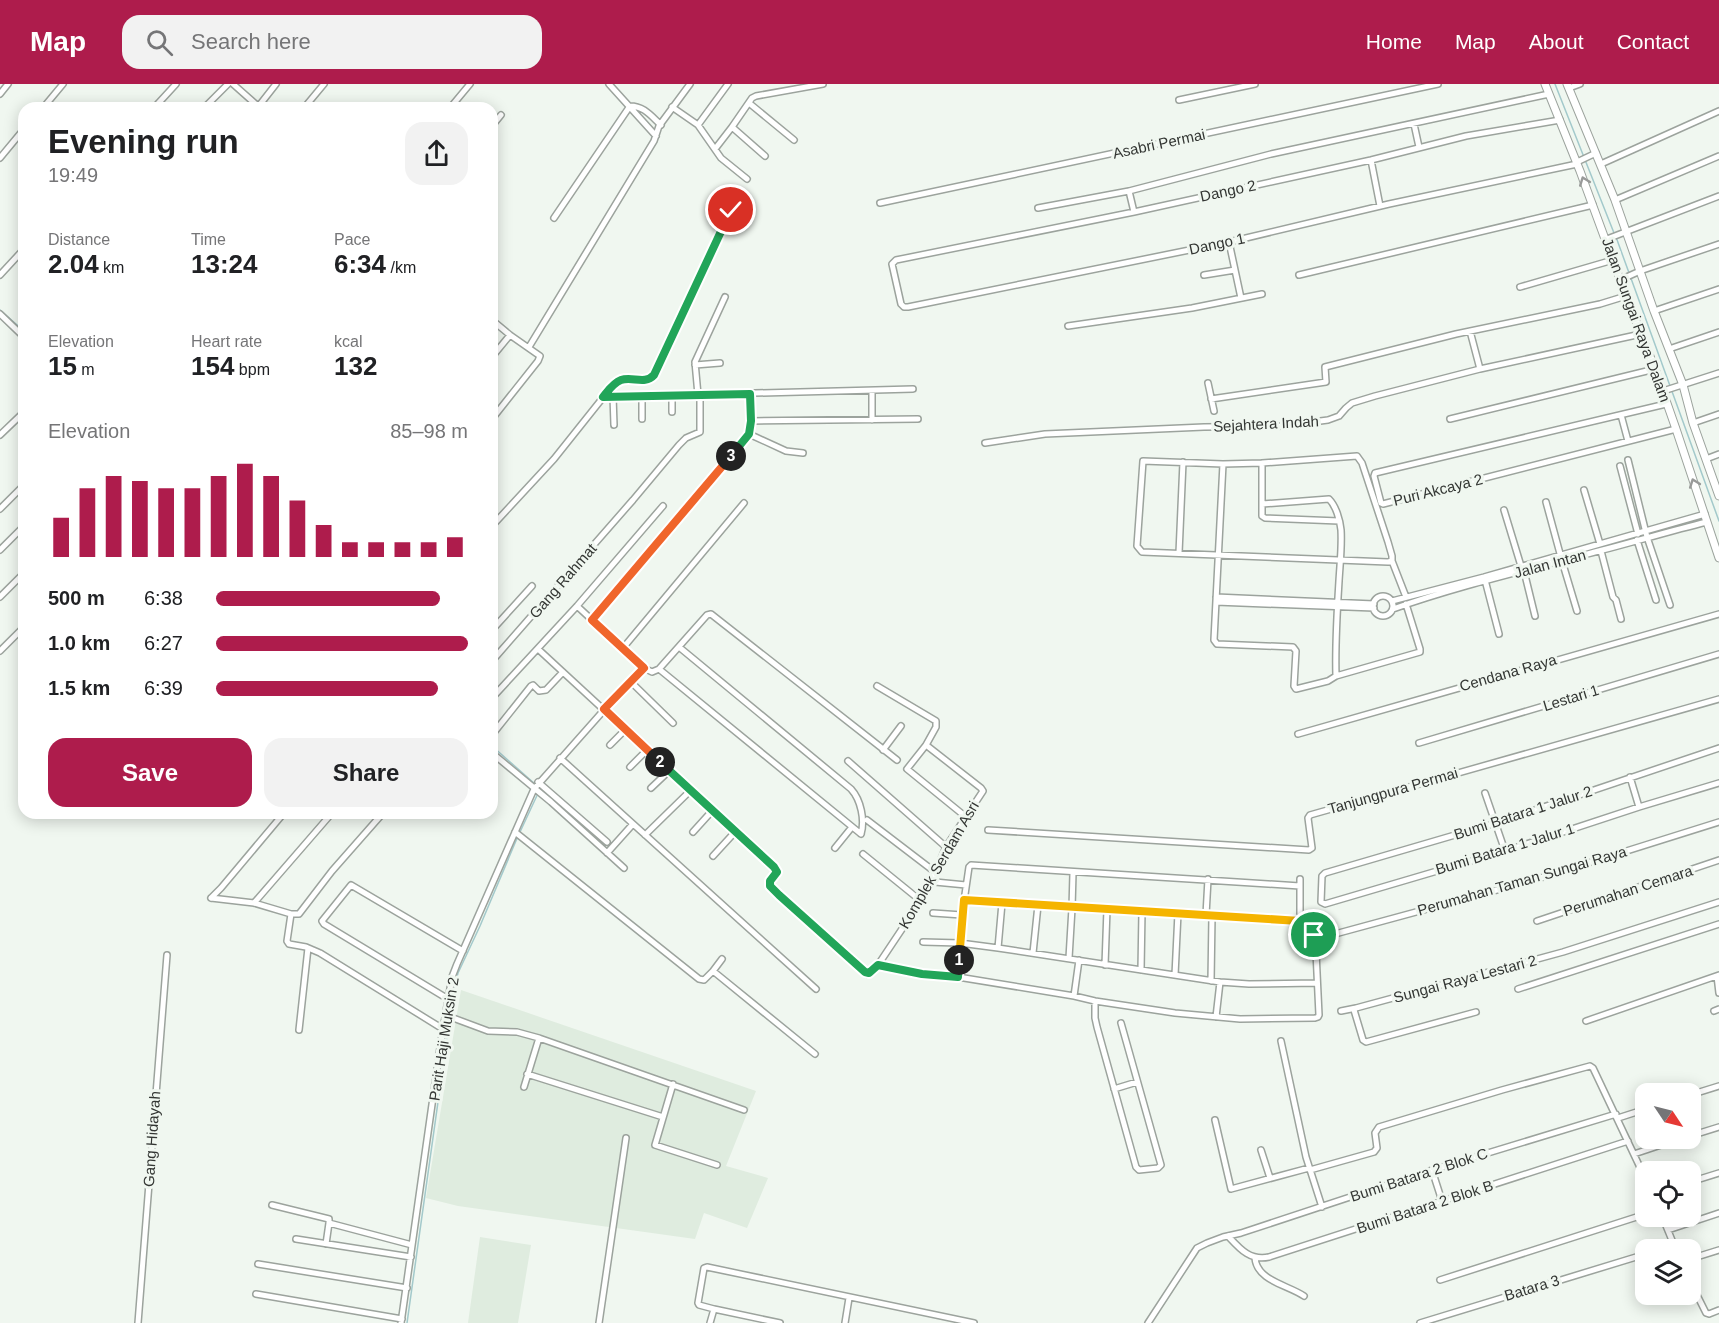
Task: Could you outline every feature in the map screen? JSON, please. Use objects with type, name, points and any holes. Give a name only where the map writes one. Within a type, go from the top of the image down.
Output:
[{"type":"street","points":[[0,94],[8,84]]},
{"type":"street","points":[[48,102],[63,84]]},
{"type":"street","points":[[160,102],[176,84]]},
{"type":"street","points":[[210,102],[228,84]]},
{"type":"street","points":[[233,84],[253,102]]},
{"type":"street","points":[[263,102],[276,84]]},
{"type":"street","points":[[309,102],[324,84]]},
{"type":"street","points":[[455,102],[470,84]]},
{"type":"street","points":[[609,84],[634,106],[661,124]]},
{"type":"street","points":[[529,347],[654,141],[661,124],[690,84]]},
{"type":"street","points":[[698,125],[728,84]]},
{"type":"street","points":[[715,149],[756,96],[823,84]]},
{"type":"street","points":[[1179,100],[1255,84]]},
{"type":"street","name":"Asabri Permai","points":[[880,203],[1438,84]]},
{"type":"street","name":"Jalan Sungai Raya Dalam","points":[[1545,84],[1578,162],[1593,205],[1609,238],[1626,296],[1665,390],[1666,404],[1706,518],[1716,536],[1719,558]]},
{"type":"street","points":[[1580,84],[1568,86],[1593,154],[1601,164],[1615,200],[1636,273],[1669,350],[1719,496]]},
{"type":"street","points":[[1038,208],[1129,191],[1271,154],[1549,94]]},
{"type":"street","points":[[749,103],[794,140]]},
{"type":"street","points":[[634,106],[656,135]]},
{"type":"street","points":[[554,218],[634,106]]},
{"type":"street","points":[[672,108],[698,125],[721,158],[747,179]]},
{"type":"street","points":[[1601,164],[1719,111]]},
{"type":"street","points":[[498,119],[501,115]]},
{"type":"street","name":"Dango 2","points":[[896,260],[1134,212],[1371,160],[1466,136],[1560,120]]},
{"type":"street","points":[[1414,124],[1419,147]]},
{"type":"street","points":[[732,127],[765,156]]},
{"type":"street","points":[[0,158],[18,136]]},
{"type":"street","name":"Dango 1","points":[[896,260],[892,264],[901,304],[906,307],[1229,242],[1578,162],[1593,154]]},
{"type":"street","points":[[1615,200],[1719,156]]},
{"type":"street","points":[[1371,160],[1380,206]]},
{"type":"street","points":[[1129,191],[1134,212]]},
{"type":"street","points":[[1609,238],[1719,196]]},
{"type":"street","points":[[1299,275],[1593,205]]},
{"type":"street","points":[[498,520],[554,459],[613,385],[628,379],[646,380],[654,375],[731,210]]},
{"type":"street","points":[[1229,242],[1241,298]]},
{"type":"street","points":[[1622,279],[1716,244]]},
{"type":"street","points":[[0,275],[18,256]]},
{"type":"street","points":[[1520,287],[1614,260]]},
{"type":"street","points":[[1204,275],[1235,270]]},
{"type":"street","points":[[1654,311],[1719,289]]},
{"type":"street","points":[[1068,326],[1192,308],[1262,294]]},
{"type":"street","points":[[1211,399],[1326,382],[1325,367],[1470,331],[1600,304],[1626,296]]},
{"type":"street","points":[[699,395],[695,362],[725,297]]},
{"type":"street","points":[[0,314],[18,331]]},
{"type":"street","points":[[0,325],[6,319]]},
{"type":"street","points":[[498,325],[539,354],[540,358],[498,411]]},
{"type":"street","points":[[1470,331],[1480,369]]},
{"type":"street","points":[[1669,350],[1719,332]]},
{"type":"street","name":"Sejahtera Indah","points":[[985,443],[1046,434],[1282,426],[1336,419],[1352,403],[1480,369],[1641,334]]},
{"type":"street","points":[[498,350],[510,335]]},
{"type":"street","points":[[695,365],[720,363]]},
{"type":"street","points":[[1450,419],[1655,369]]},
{"type":"street","points":[[1665,390],[1719,373]]},
{"type":"street","points":[[1208,382],[1214,411]]},
{"type":"street","points":[[603,397],[913,389]]},
{"type":"street","points":[[872,391],[872,420]]},
{"type":"street","points":[[592,620],[749,434],[750,394]]},
{"type":"street","name":"Gang Rahmat","points":[[498,654],[679,445],[686,438],[700,432],[699,395]]},
{"type":"street","points":[[613,396],[614,425]]},
{"type":"street","points":[[642,396],[642,419]]},
{"type":"street","points":[[672,396],[672,412]]},
{"type":"street","name":"Puri Akcaya 2","points":[[1666,404],[1375,473],[1381,503],[1676,429]]},
{"type":"street","points":[[1693,423],[1719,414]]},
{"type":"street","points":[[1621,415],[1628,441]]},
{"type":"street","points":[[0,435],[18,418]]},
{"type":"street","points":[[751,421],[918,419]]},
{"type":"street","points":[[749,434],[786,451],[803,453]]},
{"type":"street","points":[[1706,459],[1719,454]]},
{"type":"street","points":[[1222,464],[1218,554],[1216,600],[1214,640],[1217,644],[1293,647],[1296,651],[1294,686],[1296,689],[1419,652],[1420,649],[1370,486],[1362,463],[1357,456],[1222,464],[1143,461],[1137,546],[1142,552],[1218,554],[1388,562],[1392,561]]},
{"type":"street","points":[[1628,460],[1647,534],[1670,605]]},
{"type":"street","points":[[1179,553],[1183,462]]},
{"type":"street","points":[[1262,463],[1262,516],[1265,518],[1339,521]]},
{"type":"street","points":[[1620,466],[1656,600]]},
{"type":"street","points":[[1584,490],[1621,619]]},
{"type":"street","points":[[0,509],[18,491]]},
{"type":"street","points":[[1262,504],[1329,499],[1333,504],[1339,521],[1341,553],[1337,605],[1336,676]]},
{"type":"street","points":[[1546,502],[1577,611]]},
{"type":"street","points":[[623,648],[744,503]]},
{"type":"street","points":[[498,692],[577,606],[663,506]]},
{"type":"street","points":[[1504,510],[1535,616]]},
{"type":"street","points":[[1392,601],[1406,601],[1706,518]]},
{"type":"street","points":[[0,550],[18,532]]},
{"type":"street","points":[[0,597],[18,579]]},
{"type":"street","points":[[1485,579],[1499,634]]},
{"type":"street","points":[[498,623],[532,586]]},
{"type":"street","points":[[1393,609],[1392,601],[1388,597],[1381,596],[1376,599],[1374,606],[1377,614],[1384,616],[1406,601]]},
{"type":"street","points":[[1216,600],[1374,606]]},
{"type":"street","points":[[577,606],[644,668],[652,672],[659,669],[707,615],[711,614],[897,760]]},
{"type":"street","name":"Cendana Raya","points":[[1298,734],[1719,614]]},
{"type":"street","points":[[0,651],[18,633]]},
{"type":"street","points":[[659,669],[861,834],[858,798],[851,789],[679,646]]},
{"type":"street","points":[[538,649],[777,872],[770,881],[770,886],[865,972],[869,973],[878,965],[922,974],[958,977],[1175,1013],[1256,1019],[1318,1017],[1316,952],[1319,940]]},
{"type":"street","name":"Lestari 1","points":[[1421,743],[1719,654]]},
{"type":"street","name":"Parit Haji Muksin 2","points":[[401,1321],[452,977],[538,782],[644,668]]},
{"type":"street","points":[[498,727],[531,686],[533,685],[539,691],[546,690],[563,672]]},
{"type":"street","points":[[630,681],[673,723]]},
{"type":"street","points":[[877,686],[936,721],[936,727],[926,745],[907,769],[966,817]]},
{"type":"street","name":"Tanjungpura Permai","points":[[988,830],[1309,850],[1312,847],[1308,818],[1310,815],[1719,699]]},
{"type":"street","points":[[883,750],[901,726]]},
{"type":"street","points":[[610,745],[625,730]]},
{"type":"street","name":"Komplek Serdam Asri","points":[[878,965],[921,901],[946,847],[982,789],[926,745]]},
{"type":"street","name":"Bumi Batara 1 Jalur 2","points":[[1325,873],[1496,823],[1719,748]]},
{"type":"street","points":[[630,767],[647,750]]},
{"type":"street","points":[[498,758],[624,868]]},
{"type":"street","points":[[560,758],[816,989]]},
{"type":"street","points":[[848,761],[946,847]]},
{"type":"street","points":[[651,788],[669,771]]},
{"type":"street","points":[[1630,777],[1639,807]]},
{"type":"street","points":[[538,782],[607,842]]},
{"type":"street","name":"Bumi Batara 1 Jalur 1","points":[[1325,873],[1322,876],[1321,902],[1325,904],[1505,851],[1719,783]]},
{"type":"street","points":[[645,835],[690,791]]},
{"type":"street","points":[[1485,793],[1505,851]]},
{"type":"street","points":[[693,832],[712,811]]},
{"type":"street","points":[[279,819],[211,898],[254,903],[291,914],[299,914],[332,871],[378,819]]},
{"type":"street","points":[[254,903],[327,819]]},
{"type":"street","points":[[867,820],[935,872]]},
{"type":"street","name":"Perumahan Taman Sungai Raya","points":[[1319,940],[1544,877],[1719,822]]},
{"type":"street","points":[[607,853],[633,824]]},
{"type":"street","points":[[836,848],[852,826]]},
{"type":"street","points":[[713,856],[735,831]]},
{"type":"street","points":[[515,832],[699,979],[704,980],[722,959]]},
{"type":"street","points":[[863,854],[921,901]]},
{"type":"street","name":"Perumahan Cemara","points":[[1537,921],[1719,860]]},
{"type":"street","points":[[958,977],[962,915],[971,866],[1300,886]]},
{"type":"street","points":[[1190,878],[1191,869]]},
{"type":"street","points":[[1069,958],[1073,873]]},
{"type":"street","points":[[1208,879],[1211,981]]},
{"type":"street","points":[[1300,879],[1300,921],[1304,933],[1314,935],[1319,940]]},
{"type":"street","points":[[935,882],[966,885]]},
{"type":"street","points":[[448,999],[322,921],[351,885],[463,951]]},
{"type":"street","points":[[964,900],[1300,921]]},
{"type":"street","name":"Sungai Raya Lestari 2","points":[[1341,1011],[1563,952],[1719,902]]},
{"type":"street","points":[[998,948],[1002,903]]},
{"type":"street","points":[[1033,953],[1038,905]]},
{"type":"street","points":[[1105,965],[1107,909]]},
{"type":"street","points":[[1141,970],[1142,911]]},
{"type":"street","points":[[933,913],[962,915]]},
{"type":"street","points":[[1175,975],[1178,913]]},
{"type":"street","points":[[291,914],[288,943],[308,948],[374,985],[443,1029]]},
{"type":"street","points":[[1518,989],[1719,924]]},
{"type":"street","points":[[1310,936],[1308,940],[1316,952]]},
{"type":"street","points":[[1310,944],[1314,946],[1319,940]]},
{"type":"street","points":[[923,942],[960,943],[998,948],[1220,982],[1317,983]]},
{"type":"street","points":[[299,1030],[308,948]]},
{"type":"street","name":"Gang Hidayah","points":[[138,1323],[167,955]]},
{"type":"street","points":[[1074,996],[1079,960]]},
{"type":"street","points":[[712,971],[815,1054]]},
{"type":"street","points":[[1587,1021],[1718,976],[1719,993]]},
{"type":"street","points":[[1216,1017],[1220,982]]},
{"type":"street","points":[[1095,1001],[1095,1018],[1137,1169],[1158,1168],[1161,1165],[1121,1023]]},
{"type":"street","points":[[1356,1008],[1354,1010],[1363,1040],[1366,1042],[1476,1012]]},
{"type":"street","points":[[446,1015],[481,1029],[517,1032],[539,1038],[744,1110]]},
{"type":"street","points":[[524,1088],[539,1038]]},
{"type":"street","points":[[1281,1041],[1309,1169],[1322,1207]]},
{"type":"street","points":[[1215,1120],[1231,1189],[1374,1152],[1377,1148],[1375,1133],[1379,1127],[1586,1066],[1593,1068],[1637,1161]]},
{"type":"street","points":[[527,1074],[663,1117]]},
{"type":"street","points":[[1114,1089],[1137,1082]]},
{"type":"street","points":[[673,1084],[655,1145],[717,1165]]},
{"type":"street","points":[[1701,1092],[1719,1086]]},
{"type":"street","name":"Bumi Batara 2 Blok C","points":[[1148,1323],[1197,1248],[1207,1243],[1432,1170],[1635,1112]]},
{"type":"street","points":[[1701,1133],[1719,1127]]},
{"type":"street","points":[[599,1323],[626,1138]]},
{"type":"street","name":"Bumi Batara 2 Blok B","points":[[1255,1258],[1269,1257],[1628,1141]]},
{"type":"street","points":[[1634,1154],[1649,1149]]},
{"type":"street","points":[[1261,1150],[1270,1178]]},
{"type":"street","points":[[1432,1170],[1442,1201]]},
{"type":"street","points":[[1701,1179],[1719,1173]]},
{"type":"street","points":[[272,1205],[329,1219],[326,1244]]},
{"type":"street","points":[[1668,1230],[1719,1213]]},
{"type":"street","points":[[1440,1280],[1635,1218]]},
{"type":"street","points":[[329,1223],[412,1245]]},
{"type":"street","points":[[1667,1227],[1672,1239]]},
{"type":"street","points":[[1226,1237],[1255,1258],[1264,1276],[1304,1296]]},
{"type":"street","points":[[296,1239],[411,1257]]},
{"type":"street","points":[[1701,1256],[1719,1250]]},
{"type":"street","name":"Batara 3","points":[[1420,1323],[1635,1257]]},
{"type":"street","points":[[258,1264],[406,1288]]},
{"type":"street","points":[[780,1323],[752,1320],[701,1306],[698,1303],[705,1267],[974,1323]]},
{"type":"street","points":[[255,1294],[401,1321]]},
{"type":"street","points":[[845,1323],[849,1298]]},
{"type":"street","points":[[1701,1303],[1708,1314],[1719,1310]]},
{"type":"street","points":[[710,1323],[714,1310]]},
{"type":"shaded area","points":[[461,990],[756,1091],[726,1166],[768,1178],[747,1228],[704,1213],[695,1239],[458,1206],[426,1198]]},
{"type":"shaded area","points":[[480,1237],[531,1245],[518,1323],[468,1323]]},
{"type":"waterway","points":[[1555,84],[1614,233]]},
{"type":"waterway","points":[[1616,237],[1719,521]]},
{"type":"waterway","points":[[0,310],[18,326]]},
{"type":"waterway","points":[[498,751],[535,784]]},
{"type":"waterway","points":[[520,832],[540,789],[538,788]]},
{"type":"waterway","points":[[407,1323],[454,988],[458,973],[518,836]]},
{"type":"route","points":[[731,210],[652,378],[624,379],[613,385],[603,397],[750,394],[751,421],[749,434],[592,620],[644,668],[604,709],[774,867],[777,872],[770,881],[770,886],[867,974],[878,965],[922,974],[958,977],[964,900],[1300,921],[1304,933],[1314,935]]}]
